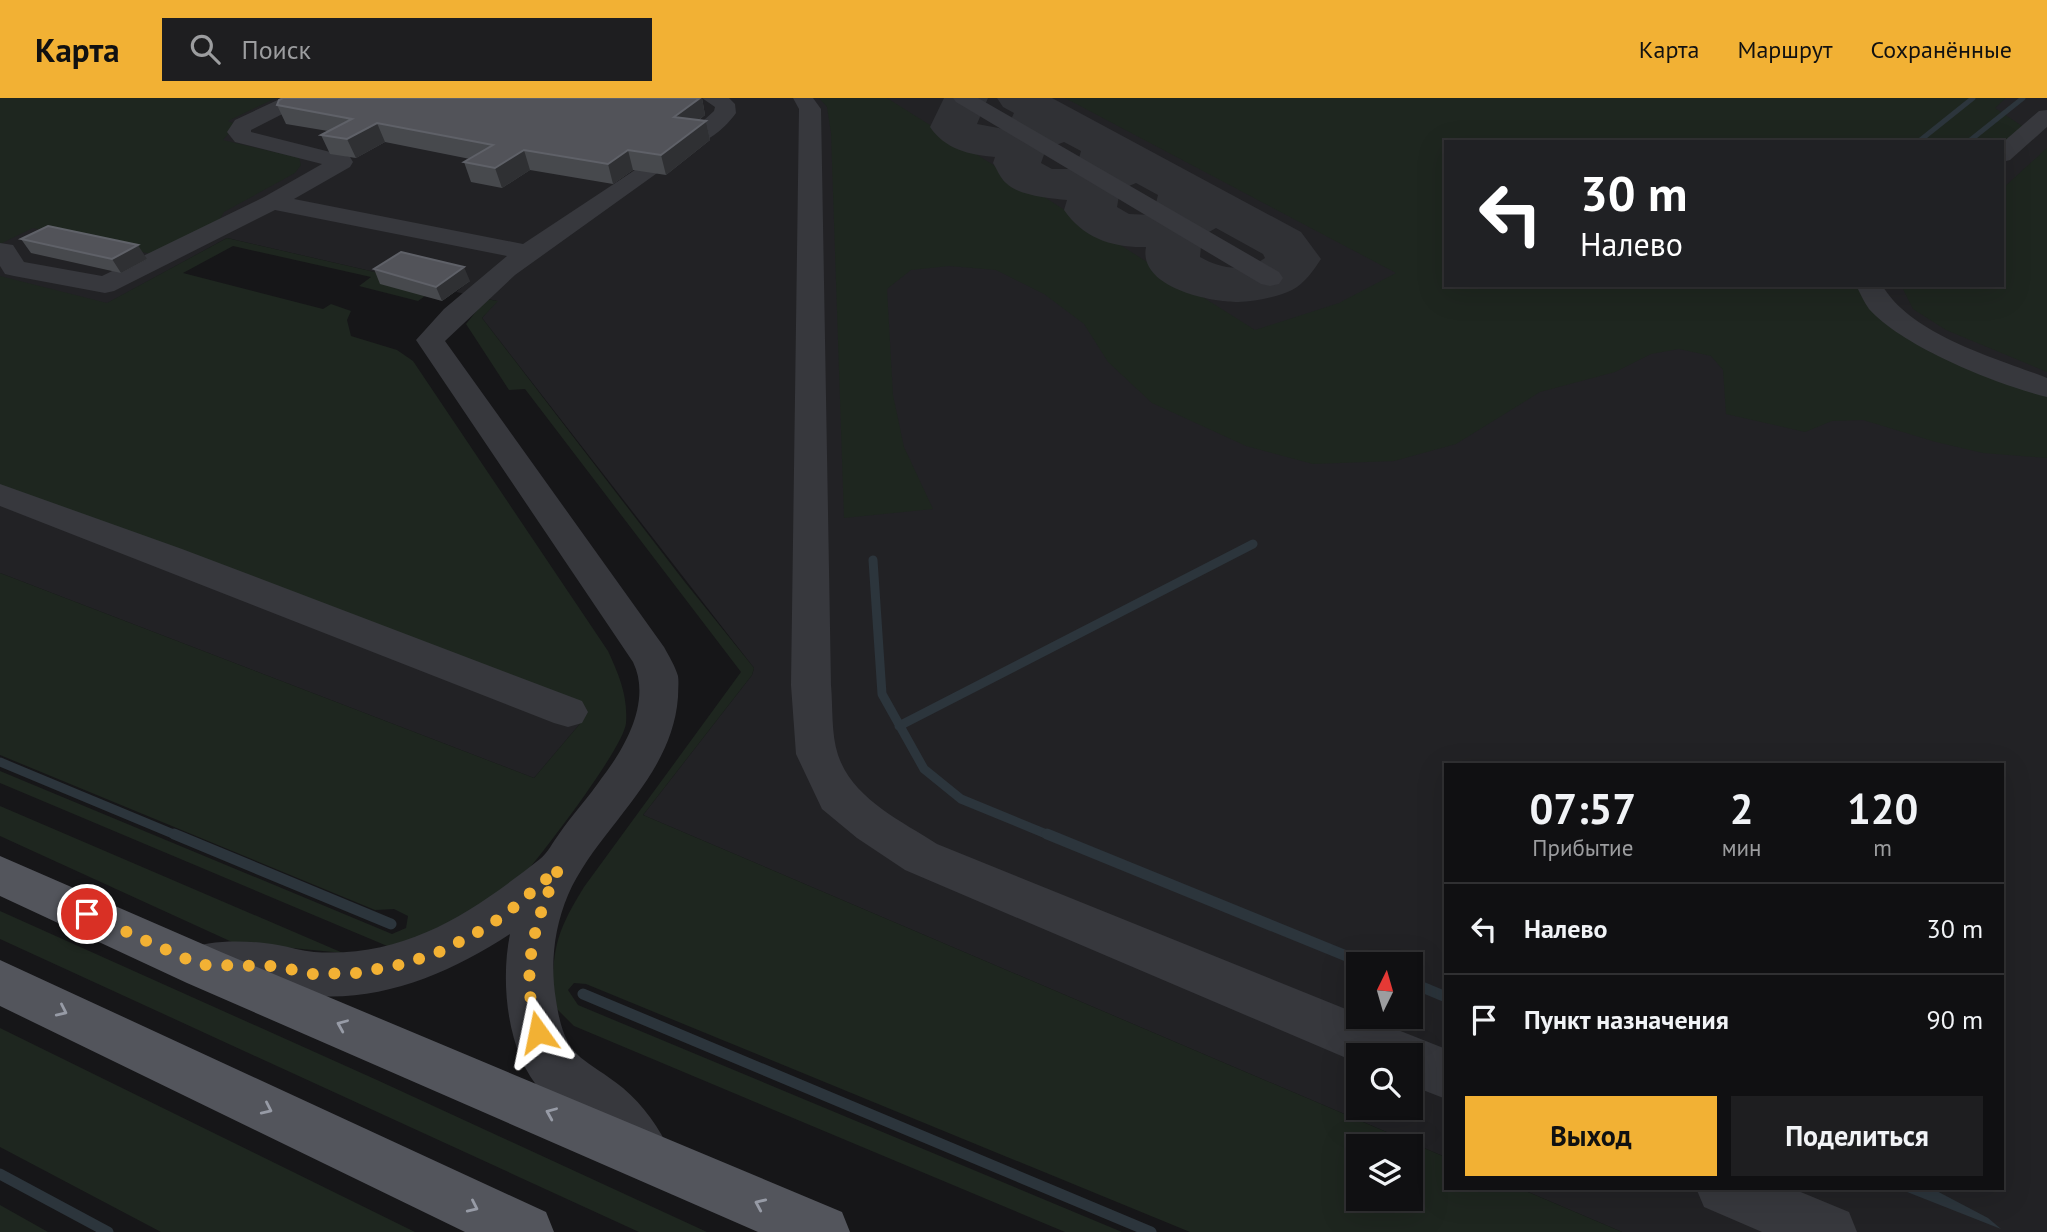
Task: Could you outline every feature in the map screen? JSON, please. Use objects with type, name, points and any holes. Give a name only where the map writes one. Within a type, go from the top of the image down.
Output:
[{"type":"main road","points":[[0,875],[200,965],[643,1152],[822,1232]]},
{"type":"main road","points":[[0,982],[526,1232]]},
{"type":"street","points":[[4,250],[14,268],[106,285],[272,202],[342,162],[243,137],[239,132],[243,125],[299,98]]},
{"type":"street","points":[[695,138],[725,113],[725,104],[712,98]]},
{"type":"street","points":[[803,98],[810,109],[811,685],[817,754],[837,797],[920,857],[1370,1043]]},
{"type":"street","points":[[963,98],[1270,278]]},
{"type":"street","points":[[2004,153],[2047,116]]},
{"type":"street","points":[[643,1152],[603,1106],[566,1083],[552,1063],[534,1019],[528,981],[531,942],[542,904],[559,868],[636,763],[651,726],[659,679],[650,656],[430,340],[454,313],[528,253],[649,171]]},
{"type":"street","points":[[272,202],[528,253]]},
{"type":"street","points":[[1870,287],[1876,301],[1907,328],[2047,388]]},
{"type":"street","points":[[0,494],[568,712]]},
{"type":"street","points":[[200,965],[274,966],[313,974],[356,973],[403,964],[439,952],[473,935],[505,915],[559,868]]},
{"type":"street","points":[[1423,1065],[1444,1073]]},
{"type":"street","points":[[1728,1190],[1829,1232]]},
{"type":"shaded area","points":[[0,98],[2047,98],[2047,1232],[1622,1232],[1524,1190],[2004,1190],[2004,763],[1444,763],[1444,1157],[1423,1148],[1423,1134],[1391,1134],[1358,1120],[1423,1120],[1423,1043],[1346,1043],[1346,1115],[643,815],[752,675],[754,668],[482,318],[497,301],[456,292],[469,281],[392,276],[227,238],[108,303],[584,719],[534,778],[0,573]]},
{"type":"shaded area","points":[[0,98],[276,98],[228,121],[241,126],[223,140],[299,158],[301,165],[295,173],[224,212],[218,222],[156,255],[33,228],[0,244]]},
{"type":"shaded area","points":[[819,98],[887,98],[1255,330],[1339,303],[1396,273],[1065,98],[2006,98],[1995,108],[2025,128],[2004,147],[2004,140],[1444,140],[1444,287],[1867,287],[1879,311],[2047,392],[2047,458],[1983,453],[1863,420],[1832,421],[1805,432],[1726,414],[1723,370],[1711,356],[1679,349],[1651,354],[1615,372],[1540,392],[1456,444],[1394,461],[1313,464],[1246,446],[1152,403],[1108,362],[1084,324],[1044,294],[996,270],[949,266],[911,270],[887,289],[893,395],[904,447],[933,509],[844,518],[831,133],[827,107]]},
{"type":"shaded area","points":[[2047,148],[2047,372],[1946,330],[1913,309],[1902,287],[2004,287],[2004,187]]},
{"type":"shaded area","points":[[227,238],[392,276],[425,296],[418,301],[359,286],[371,277],[233,246],[183,273],[323,309],[331,304],[351,311],[347,320],[351,336],[397,350],[413,361],[608,651],[624,695],[626,723],[608,761],[568,819],[505,897],[492,910],[474,919],[392,948],[0,783],[0,771],[392,934],[406,928],[408,916],[394,909],[375,910],[0,755],[0,573],[534,778],[584,719],[0,489],[0,276],[107,303]]},
{"type":"shaded area","points":[[486,299],[498,301],[482,318],[754,668],[752,675],[643,815],[1346,1115],[1346,1120],[1358,1120],[1391,1134],[1346,1134],[1346,1211],[1423,1211],[1423,1148],[1444,1157],[1444,1190],[1524,1190],[1622,1232],[1190,1232],[586,984],[574,983],[568,990],[578,1005],[1122,1232],[1065,1232],[574,1026],[553,1005],[553,970],[561,930],[584,887],[741,672],[525,389],[509,390],[466,324]]},
{"type":"shaded area","points":[[0,806],[343,953],[232,942],[0,836]]},
{"type":"shaded area","points":[[0,911],[707,1232],[639,1232],[0,939]]},
{"type":"shaded area","points":[[0,1028],[415,1232],[161,1232],[0,1147]]},
{"type":"shaded area","points":[[1902,1190],[1935,1190],[1988,1218],[2001,1229]]},
{"type":"shaded area","points":[[0,1205],[48,1232],[0,1232]]},
{"type":"building","points":[[283,98],[700,98],[674,117],[706,121],[661,155],[628,150],[608,164],[524,150],[495,168],[464,162],[493,145],[377,123],[347,139],[321,135],[352,119],[277,105]]},
{"type":"building","points":[[48,226],[138,245],[112,259],[21,239]]},
{"type":"building","points":[[401,252],[464,267],[436,287],[374,269]]},
{"type":"waterway","points":[[1920,140],[1973,98]]},
{"type":"waterway","points":[[1970,140],[2023,98]]},
{"type":"waterway","points":[[900,726],[1253,544]]},
{"type":"waterway","points":[[873,560],[882,694],[900,726]]},
{"type":"waterway","points":[[900,726],[924,769],[961,799],[1051,836]]},
{"type":"waterway","points":[[0,762],[178,836]]},
{"type":"waterway","points":[[174,834],[391,924]]},
{"type":"waterway","points":[[1047,834],[1346,956]]},
{"type":"waterway","points":[[1423,987],[1444,996]]},
{"type":"waterway","points":[[583,994],[1151,1232]]},
{"type":"waterway","points":[[0,1174],[108,1232]]},
{"type":"taxiway","points":[[966,98],[953,127],[961,134],[988,142],[1026,140]]},
{"type":"taxiway","points":[[1019,98],[1052,116]]},
{"type":"taxiway","points":[[1026,140],[1037,108]]},
{"type":"taxiway","points":[[1026,140],[1047,133],[1055,125],[1052,116]]},
{"type":"taxiway","points":[[1052,116],[1123,155]]},
{"type":"taxiway","points":[[1026,140],[1017,163],[1023,173],[1035,180],[1070,185],[1097,181]]},
{"type":"taxiway","points":[[1097,181],[1106,146]]},
{"type":"taxiway","points":[[1097,181],[1118,172],[1126,163],[1123,155]]},
{"type":"taxiway","points":[[1123,155],[1197,196]]},
{"type":"taxiway","points":[[1097,181],[1090,210],[1101,221],[1119,228],[1140,231],[1177,227]]},
{"type":"taxiway","points":[[1177,227],[1183,194],[1180,187]]},
{"type":"taxiway","points":[[1177,227],[1172,255],[1176,266],[1204,279],[1238,285],[1254,283],[1270,279],[1284,271],[1294,259],[1282,243],[1197,196]]},
{"type":"taxiway","points":[[1177,227],[1195,219],[1202,209],[1197,196]]},
{"type":"route","points":[[87,914],[200,965],[274,966],[313,974],[356,973],[403,964],[439,952],[473,935],[505,915],[559,868],[542,904],[531,942],[528,981],[538,1032]]}]
